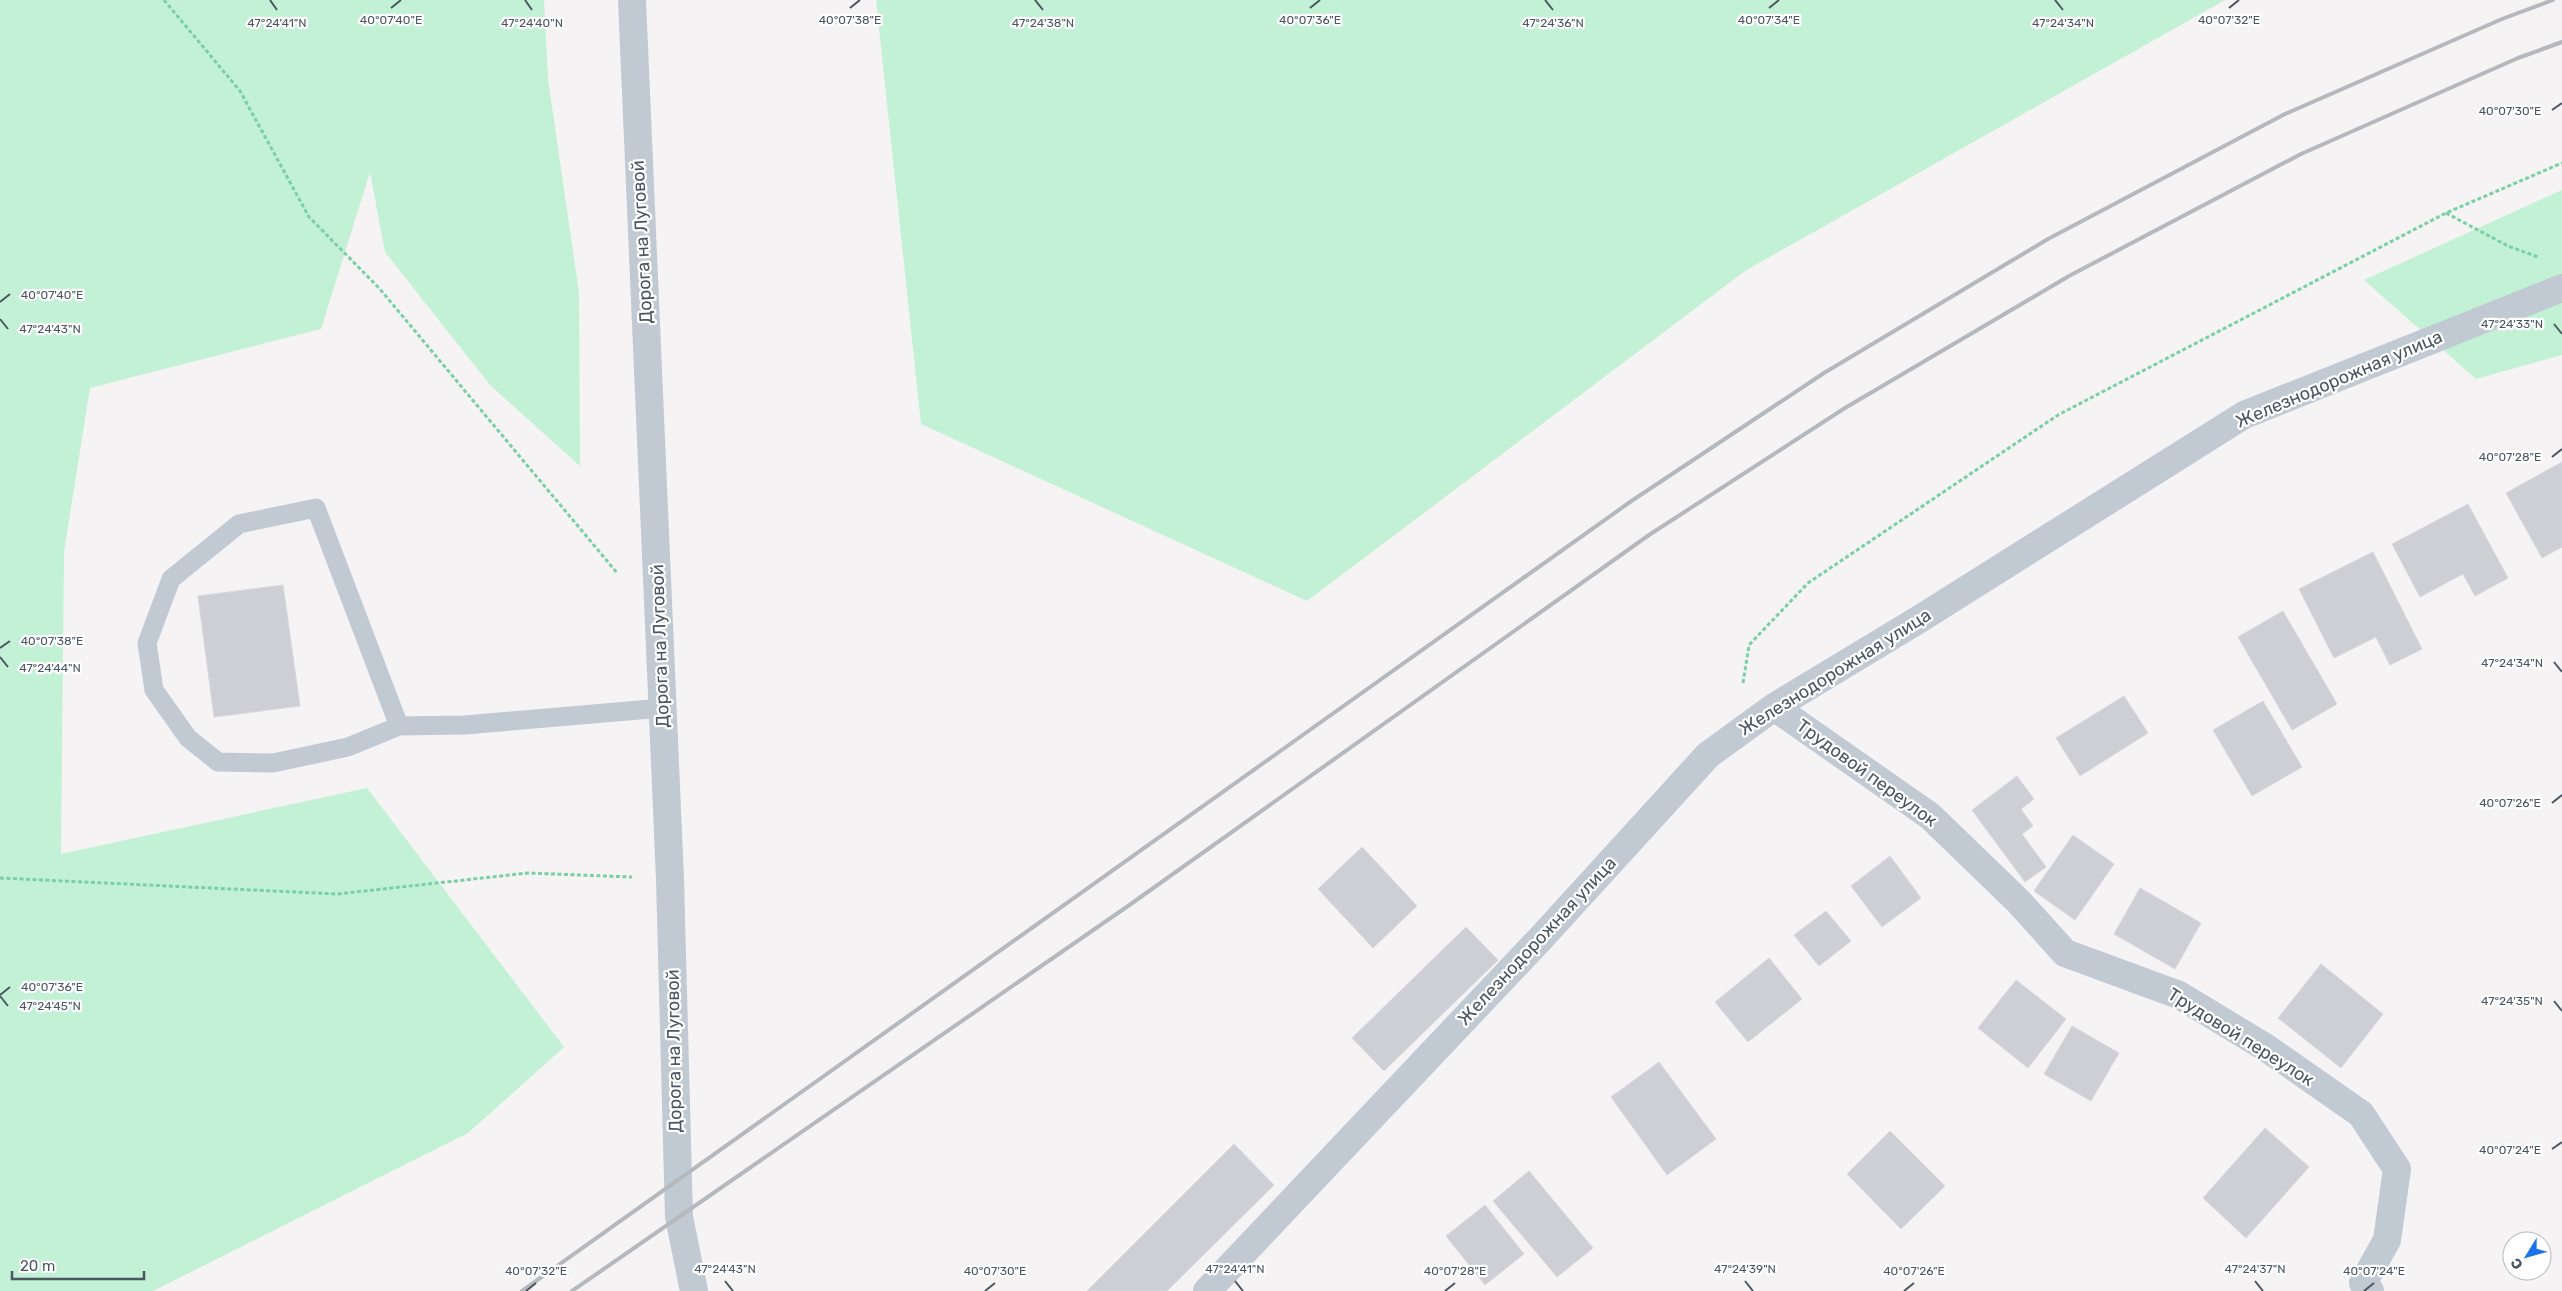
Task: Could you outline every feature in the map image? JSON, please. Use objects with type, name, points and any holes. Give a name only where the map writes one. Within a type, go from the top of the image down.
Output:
[{"type":"street","name":"Дорога на Луговой","points":[[632,0],[670,879],[679,1216],[694,1291]]},
{"type":"street","name":"Железнодорожная улица","points":[[1207,1291],[1542,937],[1708,755],[1774,707],[1918,620],[2244,415],[2562,288]]},
{"type":"street","name":"Трудовой переулок","points":[[1774,707],[1930,816],[2019,902],[2065,952],[2179,995],[2265,1047],[2360,1114],[2397,1169],[2387,1240],[2363,1283],[2370,1291]]},
{"type":"lane","points":[[399,726],[316,508],[240,524],[171,579],[148,643],[154,690],[188,738],[218,762],[273,763],[348,747],[399,726],[466,725],[663,708]]},
{"type":"path","points":[[164,0],[240,90],[309,218],[379,288],[621,577]]},
{"type":"path","points":[[1734,736],[1749,645],[1808,583],[2058,415],[2446,213],[2562,162]]},
{"type":"path","points":[[2446,213],[2508,246],[2544,259]]},
{"type":"path","points":[[0,878],[336,894],[528,873],[670,879]]},
{"type":"green space","points":[[0,0],[544,0],[548,79],[579,293],[580,466],[490,385],[385,252],[370,172],[321,329],[90,388],[64,552],[61,854],[367,788],[564,1047],[468,1133],[153,1291],[0,1291]]},
{"type":"green space","points":[[876,0],[2225,0],[1745,271],[1307,601],[921,424]]},
{"type":"green space","points":[[2562,190],[2562,355],[2476,379],[2364,280]]},
{"type":"building","points":[[2562,462],[2562,547],[2542,558],[2506,493]]},
{"type":"building","points":[[2468,504],[2508,578],[2475,596],[2463,574],[2420,597],[2392,544]]},
{"type":"building","points":[[2373,552],[2422,649],[2390,665],[2376,637],[2334,658],[2299,589]]},
{"type":"building","points":[[283,585],[300,706],[214,717],[198,596]]},
{"type":"building","points":[[2283,611],[2337,704],[2292,730],[2238,637]]},
{"type":"building","points":[[2124,696],[2148,733],[2080,776],[2056,738]]},
{"type":"building","points":[[2263,701],[2302,767],[2252,796],[2213,730]]},
{"type":"building","points":[[2017,776],[2034,799],[2021,809],[2033,826],[2022,834],[2046,867],[2025,882],[1972,810]]},
{"type":"building","points":[[2073,835],[2114,864],[2075,920],[2034,891]]},
{"type":"building","points":[[1362,847],[1417,906],[1373,948],[1318,889]]},
{"type":"building","points":[[1890,856],[1921,898],[1882,927],[1851,886]]},
{"type":"building","points":[[2140,888],[2201,923],[2175,969],[2114,934]]},
{"type":"building","points":[[1826,911],[1851,941],[1819,966],[1794,935]]},
{"type":"building","points":[[1466,927],[1498,960],[1384,1071],[1352,1038]]},
{"type":"building","points":[[1769,958],[1802,999],[1748,1042],[1715,1002]]},
{"type":"building","points":[[2321,964],[2383,1014],[2341,1068],[2278,1018]]},
{"type":"building","points":[[2016,980],[2066,1019],[2028,1068],[1978,1028]]},
{"type":"building","points":[[2072,1026],[2119,1053],[2091,1101],[2044,1074]]},
{"type":"building","points":[[1659,1062],[1716,1139],[1667,1175],[1611,1097]]},
{"type":"building","points":[[2265,1128],[2309,1167],[2246,1238],[2203,1198]]},
{"type":"building","points":[[1890,1131],[1945,1186],[1901,1229],[1847,1174]]},
{"type":"building","points":[[1234,1144],[1274,1185],[1167,1291],[1087,1291]]},
{"type":"building","points":[[1529,1171],[1593,1248],[1557,1277],[1493,1201]]},
{"type":"building","points":[[1485,1205],[1524,1254],[1485,1285],[1446,1236]]},
{"type":"railway","points":[[522,1291],[1630,502],[1824,373],[2048,239],[2285,114],[2502,19],[2553,0]]},
{"type":"railway","points":[[572,1291],[1128,906],[1649,535],[1845,408],[2069,276],[2301,154],[2518,58],[2562,42]]}]
